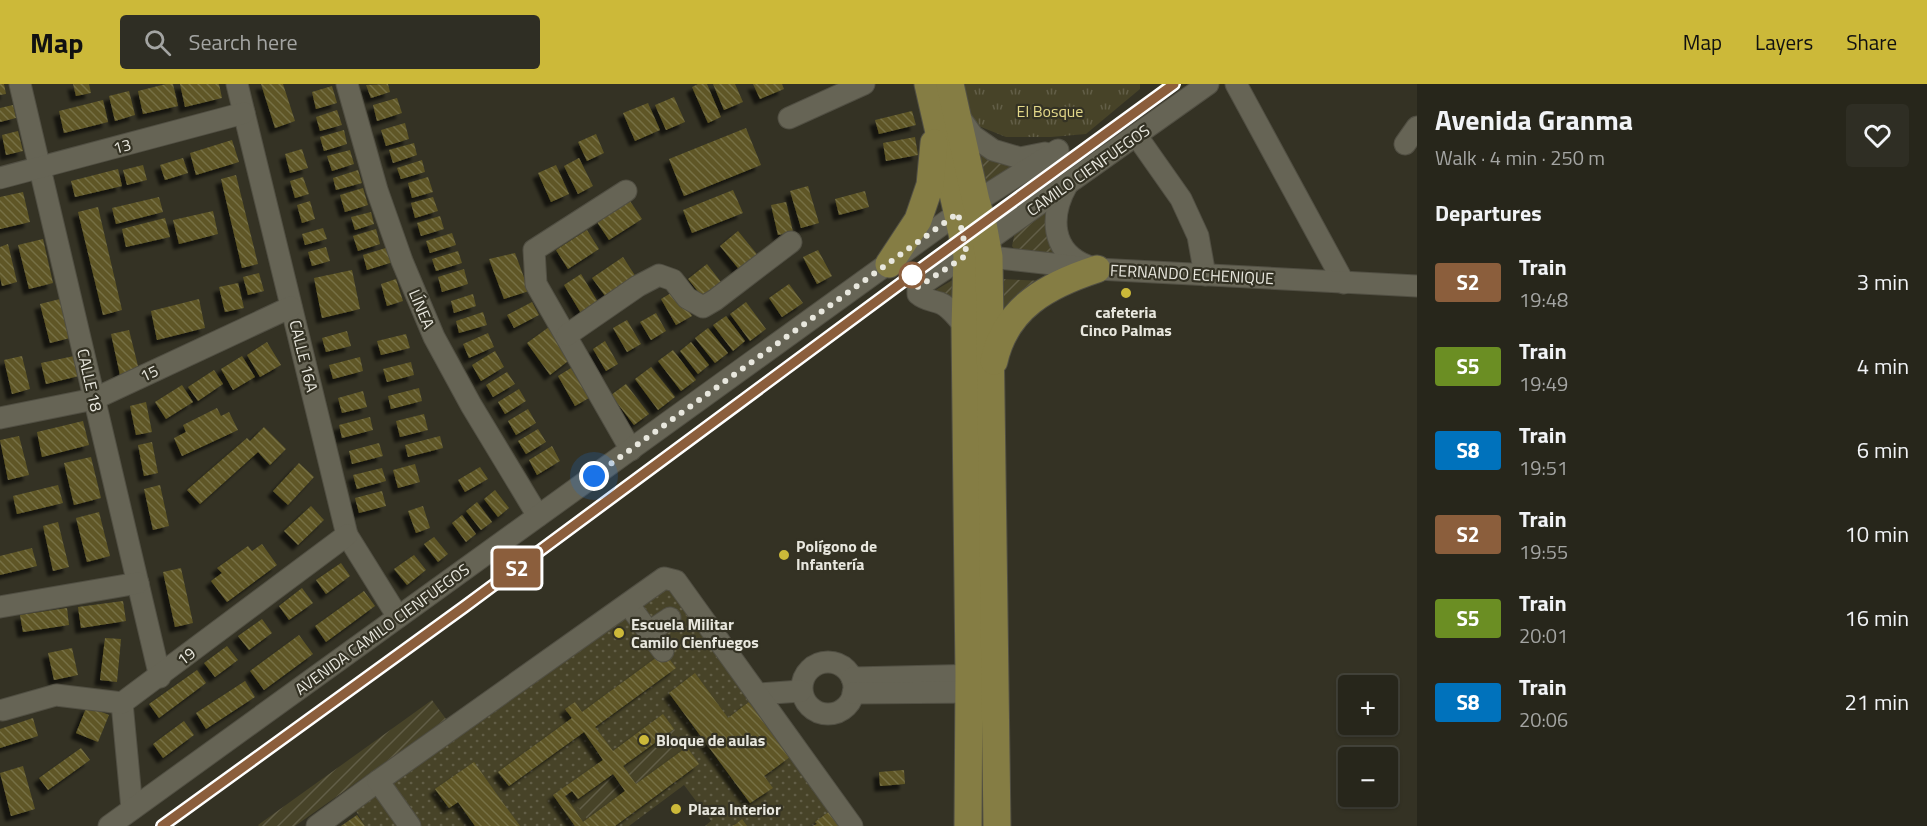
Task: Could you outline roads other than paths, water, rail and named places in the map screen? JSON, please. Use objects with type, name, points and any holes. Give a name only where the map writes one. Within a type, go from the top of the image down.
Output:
[{"type":"main road","points":[[928,84],[946,113],[967,207],[981,251],[990,383],[997,826]]},
{"type":"main road","points":[[889,264],[918,220],[927,194],[934,155],[946,113],[950,84]]},
{"type":"main road","points":[[968,826],[969,684],[965,327],[981,251]]},
{"type":"main road","points":[[990,383],[999,343],[1023,308],[1035,297],[1058,284],[1097,269]]},
{"type":"street","name":"CALLE 18","points":[[20,84],[160,676]]},
{"type":"street","name":"CALLE 16A","points":[[237,84],[347,535],[398,617]]},
{"type":"street","name":"LÍNEA","points":[[346,84],[377,190],[402,261],[434,337],[471,405],[538,516]]},
{"type":"street","points":[[789,118],[864,84]]},
{"type":"street","name":"CAMILO CIENFUEGOS","points":[[965,327],[942,303],[923,299],[918,294],[918,287],[981,251],[1067,184],[1208,84]]},
{"type":"street","points":[[1236,84],[1344,283]]},
{"type":"street","name":"13","points":[[0,178],[244,113]]},
{"type":"street","name":"CAMILO CIENFUEGOS","points":[[946,113],[993,150],[1020,158],[1058,150],[967,207]]},
{"type":"street","points":[[1405,144],[1417,127]]},
{"type":"street","points":[[1136,135],[1180,199],[1190,218],[1198,236],[1205,275]]},
{"type":"street","points":[[1067,184],[1056,210],[1057,235],[1062,246],[1072,258],[1097,269]]},
{"type":"street","points":[[626,191],[534,250],[536,284],[631,450]]},
{"type":"street","name":"AVENIDA CAMILO CIENFUEGOS","points":[[108,826],[967,207]]},
{"type":"street","points":[[567,335],[638,286],[659,275],[673,280],[687,298],[703,307],[791,242]]},
{"type":"street","name":"FERNANDO ECHENIQUE","points":[[981,251],[1097,269],[1417,286]]},
{"type":"street","name":"15","points":[[0,418],[94,399],[291,307]]},
{"type":"street","name":"19","points":[[122,703],[347,535]]},
{"type":"street","points":[[317,826],[664,578],[676,581],[852,826]]},
{"type":"street","points":[[0,607],[138,583]]},
{"type":"street","points":[[628,604],[663,651]]},
{"type":"street","points":[[649,632],[670,618]]},
{"type":"street","points":[[836,663],[843,667],[853,685],[847,706],[833,714],[825,715],[809,707],[801,691],[805,674],[819,664],[836,663]]},
{"type":"street","points":[[853,685],[996,683]]},
{"type":"street","points":[[757,694],[801,691]]},
{"type":"street","points":[[3,710],[56,695],[122,703],[132,809]]},
{"type":"street","points":[[378,781],[410,826]]},
{"type":"railway","points":[[162,826],[464,607],[1174,84]]},
{"type":"train","name":"S2","points":[[162,826],[464,607],[1174,84]]},
{"type":"place","name":"cafeteria Cinco Palmas","points":[[1126,293]]},
{"type":"place","name":"Polígono de Infantería","points":[[784,555]]},
{"type":"place","name":"Escuela Militar Camilo Cienfuegos","points":[[619,633]]},
{"type":"place","name":"Bloque de aulas","points":[[644,740]]},
{"type":"place","name":"Plaza Interior","points":[[676,809]]},
{"type":"park label","name":"El Bosque","points":[[1050,111]]}]
